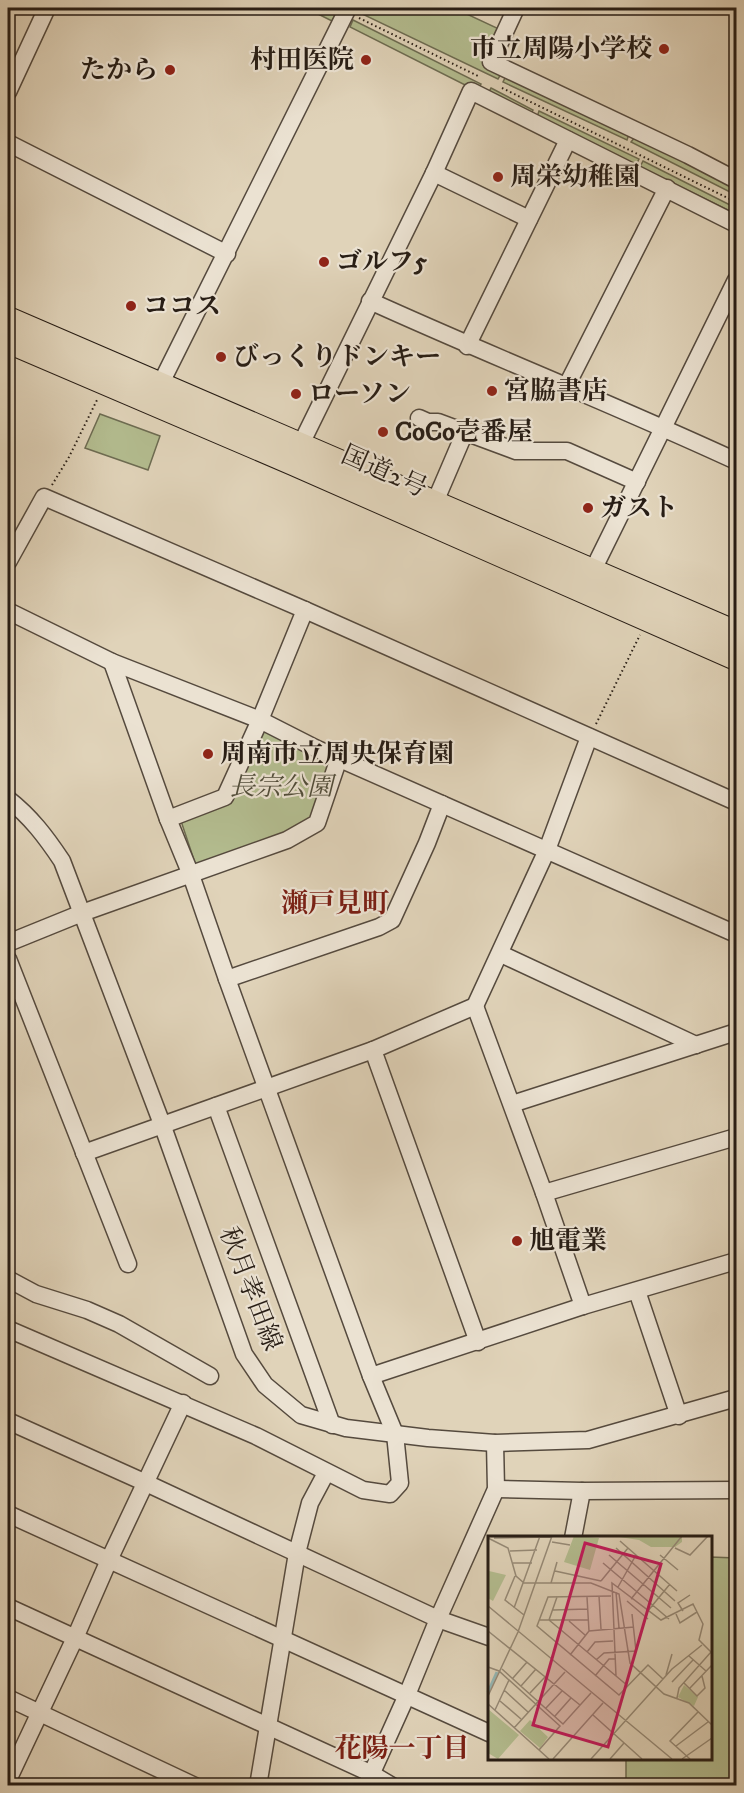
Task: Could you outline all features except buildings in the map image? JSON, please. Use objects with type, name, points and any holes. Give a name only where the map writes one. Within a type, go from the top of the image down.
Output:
[{"type":"highway","name":"国道2号","points":[[8,319],[736,633]]},
{"type":"highway","name":"国道2号","points":[[8,341],[736,658]]},
{"type":"street","points":[[8,92],[47,8]]},
{"type":"street","points":[[516,8],[491,62],[687,154],[736,180]]},
{"type":"street","points":[[160,385],[347,10]]},
{"type":"street","points":[[301,444],[434,173],[471,91],[736,224]]},
{"type":"street","points":[[467,346],[568,140]]},
{"type":"street","points":[[8,143],[227,254]]},
{"type":"street","points":[[434,173],[529,219]]},
{"type":"street","points":[[566,387],[667,188]]},
{"type":"street","points":[[593,570],[736,280]]},
{"type":"street","points":[[369,302],[467,346],[663,427],[736,461]]},
{"type":"street","points":[[419,418],[428,422],[438,422],[516,451],[567,451],[637,482]]},
{"type":"street","points":[[435,502],[465,432]]},
{"type":"street","points":[[8,562],[44,497],[736,802]]},
{"type":"street","points":[[168,819],[225,797],[260,720],[304,610]]},
{"type":"street","points":[[8,611],[112,662],[260,720],[315,748],[736,934]]},
{"type":"street","points":[[8,1329],[256,1436],[363,1490],[390,1494],[400,1483],[395,1434],[371,1376],[112,662]]},
{"type":"street","points":[[84,1153],[266,1086],[373,1050],[475,1006],[501,954],[547,850],[589,737]]},
{"type":"street","points":[[8,943],[82,913],[287,840],[317,823],[339,758]]},
{"type":"street","name":"秋月孝田線","points":[[8,799],[44,833],[62,861],[162,1124],[244,1354],[265,1385],[302,1415],[332,1425],[395,1434],[495,1443],[588,1440],[736,1398]]},
{"type":"street","points":[[227,979],[378,927],[392,920],[442,804]]},
{"type":"street","points":[[501,954],[696,1045]]},
{"type":"street","points":[[8,959],[128,1264]]},
{"type":"street","points":[[475,1006],[583,1306]]},
{"type":"street","points":[[512,1104],[736,1032]]},
{"type":"street","points":[[373,1050],[478,1341]]},
{"type":"street","points":[[216,1106],[332,1425]]},
{"type":"street","points":[[544,1193],[736,1137]]},
{"type":"street","points":[[371,1376],[583,1306],[736,1261]]},
{"type":"street","points":[[8,1280],[36,1294],[87,1310],[119,1324],[210,1376]]},
{"type":"street","points":[[637,1291],[679,1416]]},
{"type":"street","points":[[8,1780],[183,1403]]},
{"type":"street","points":[[8,1421],[438,1619],[488,1637]]},
{"type":"street","points":[[368,1779],[496,1490],[495,1443]]},
{"type":"street","points":[[258,1785],[297,1553],[310,1503],[326,1473]]},
{"type":"street","points":[[496,1490],[736,1490]]},
{"type":"street","points":[[573,1536],[582,1491]]},
{"type":"street","points":[[8,1514],[488,1733]]},
{"type":"street","points":[[8,1607],[268,1726],[368,1779],[392,1785]]},
{"type":"street","points":[[8,1698],[195,1785]]},
{"type":"path","points":[[347,10],[483,79]]},
{"type":"path","points":[[494,84],[736,202]]},
{"type":"path","points":[[44,497],[69,457],[105,383]]},
{"type":"path","points":[[589,737],[648,618]]},
{"type":"green space","points":[[306,8],[326,8],[337,13],[332,21]]},
{"type":"green space","points":[[360,8],[454,8],[499,29],[483,65],[501,74],[498,79],[358,12]]},
{"type":"green space","points":[[353,20],[481,84],[477,91],[350,27]]},
{"type":"green space","points":[[506,76],[629,134],[627,140],[503,82]]},
{"type":"green space","points":[[491,88],[533,110],[531,114],[488,94]]},
{"type":"green space","points":[[539,111],[639,159],[636,165],[537,117]]},
{"type":"green space","points":[[635,137],[736,187],[736,195],[631,142]]},
{"type":"green space","points":[[643,161],[736,208],[736,214],[640,167]]},
{"type":"green space","points":[[100,414],[160,436],[148,470],[85,448]]},
{"type":"green space","name":"長宗公園","points":[[263,729],[332,765],[313,819],[293,831],[196,866],[181,821],[226,805]]},
{"type":"green space","points":[[711,1557],[736,1558],[736,1785],[626,1785],[626,1760],[711,1760]]},
{"type":"place","name":"市立周陽小学校","points":[[664,49]]},
{"type":"place","name":"村田医院","points":[[366,60]]},
{"type":"place","name":"たから","points":[[170,70]]},
{"type":"place","name":"周栄幼稚園","points":[[498,177]]},
{"type":"place","name":"ゴルフ5","points":[[324,262]]},
{"type":"place","name":"ココス","points":[[131,306]]},
{"type":"place","name":"びっくりドンキー","points":[[221,357]]},
{"type":"place","name":"宮脇書店","points":[[492,391]]},
{"type":"place","name":"ローソン","points":[[296,394]]},
{"type":"place","name":"CoCo壱番屋","points":[[383,432]]},
{"type":"place","name":"ガスト","points":[[588,508]]},
{"type":"place","name":"周南市立周央保育園","points":[[208,754]]},
{"type":"place","name":"旭電業","points":[[517,1241]]},
{"type":"district","name":"瀬戸見町","points":[[335,904]]},
{"type":"district","name":"花陽一丁目","points":[[402,1749]]}]
